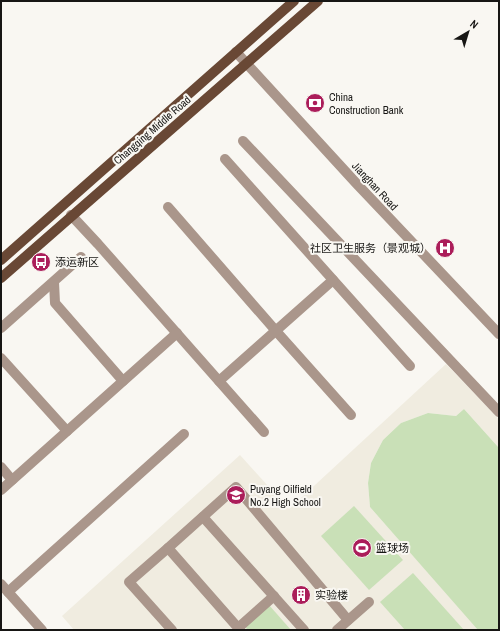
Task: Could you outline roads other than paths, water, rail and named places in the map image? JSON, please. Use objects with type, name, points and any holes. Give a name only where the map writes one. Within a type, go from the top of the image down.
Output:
[{"type":"main road","name":"Changqing Middle Road","points":[[1,260],[294,1]]},
{"type":"main road","name":"Changqing Middle Road","points":[[1,278],[71,215],[318,1]]},
{"type":"street","name":"Jianghan Road","points":[[236,52],[356,183],[499,334]]},
{"type":"street","points":[[243,141],[499,412]]},
{"type":"street","points":[[225,159],[410,366]]},
{"type":"street","points":[[168,207],[351,415]]},
{"type":"street","points":[[71,215],[264,432]]},
{"type":"street","points":[[1,328],[81,257]]},
{"type":"street","points":[[219,381],[333,280]]},
{"type":"street","points":[[54,282],[54,303],[123,381]]},
{"type":"street","points":[[1,490],[177,333]]},
{"type":"street","points":[[1,358],[67,431]]},
{"type":"street","points":[[8,592],[184,434]]},
{"type":"street","points":[[1,467],[12,480]]},
{"type":"street","points":[[172,630],[129,582],[236,486],[348,620]]},
{"type":"street","points":[[203,517],[304,630]]},
{"type":"street","points":[[168,548],[239,629],[274,596]]},
{"type":"street","points":[[1,584],[42,630]]},
{"type":"street","points":[[337,630],[370,602]]},
{"type":"place","name":"China Construction Bank","points":[[315,103]]},
{"type":"place","name":"社区卫生服务（景观城）","points":[[445,248]]},
{"type":"place","name":"添运新区","points":[[41,262]]},
{"type":"place","name":"Puyang Oilfield No.2 High School","points":[[236,495]]},
{"type":"place","name":"篮球场","points":[[362,548]]},
{"type":"place","name":"实验楼","points":[[301,595]]}]
